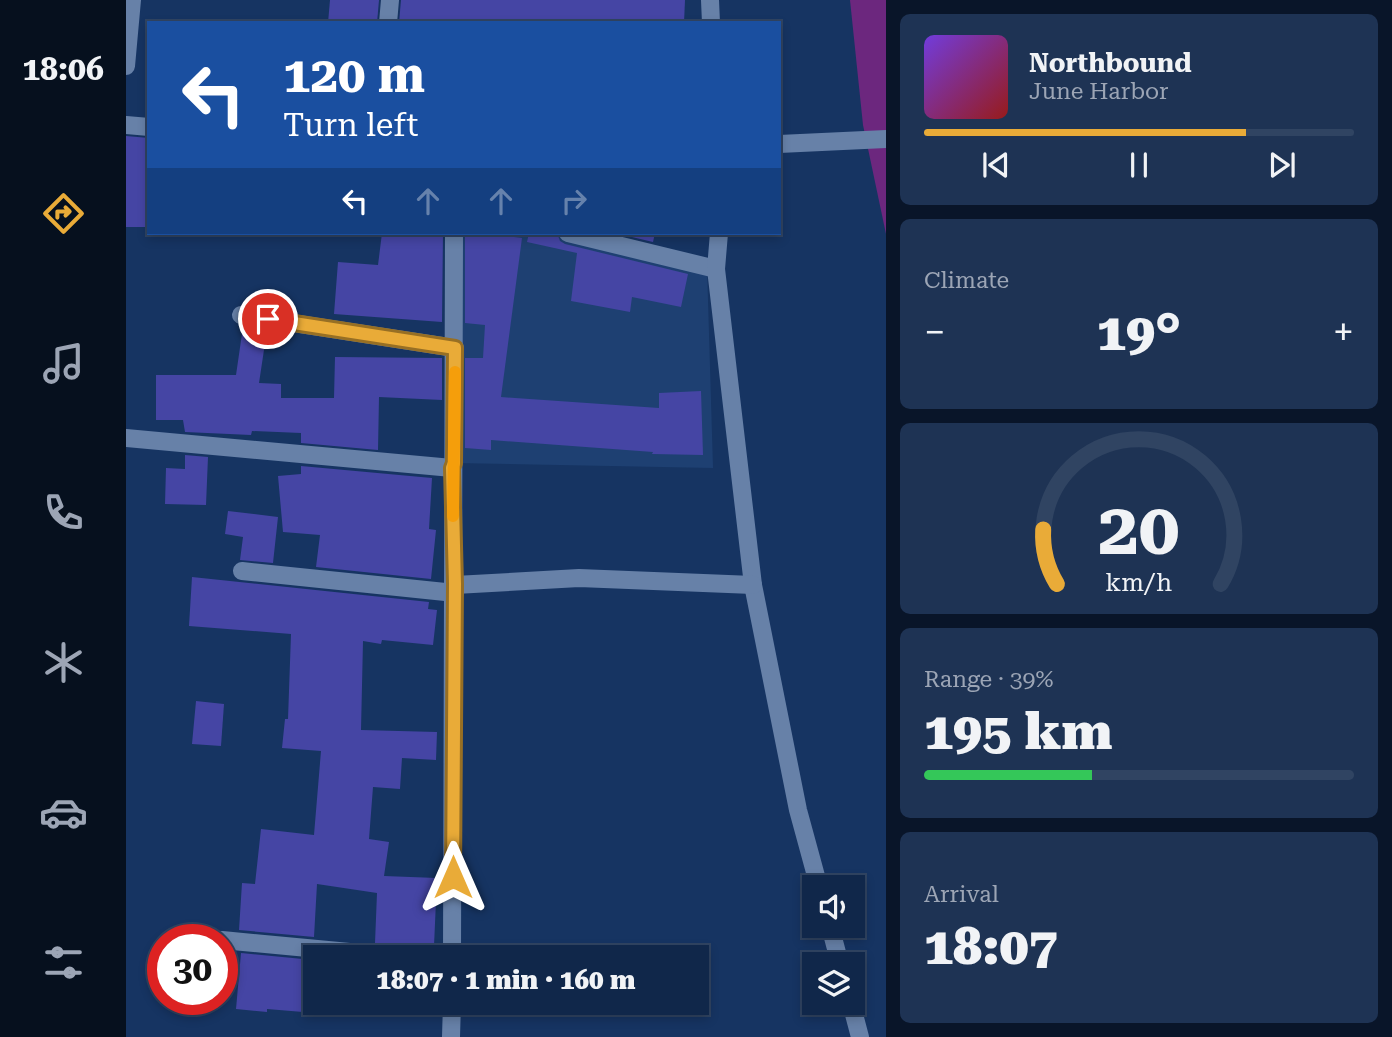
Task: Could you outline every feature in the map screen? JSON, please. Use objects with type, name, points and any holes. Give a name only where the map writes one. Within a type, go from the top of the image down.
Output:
[{"type":"street","points":[[126,66],[132,0]]},
{"type":"street","points":[[388,21],[390,0]]},
{"type":"street","points":[[710,0],[711,21]]},
{"type":"street","points":[[126,125],[147,127]]},
{"type":"street","points":[[781,144],[886,139]]},
{"type":"street","points":[[452,945],[454,235]]},
{"type":"street","points":[[576,235],[716,270]]},
{"type":"street","points":[[719,235],[716,270],[753,585],[798,810],[816,875]]},
{"type":"street","points":[[241,315],[455,348]]},
{"type":"street","points":[[126,438],[452,468]]},
{"type":"street","points":[[242,570],[455,589],[579,578],[753,585]]},
{"type":"street","points":[[238,942],[303,948]]},
{"type":"street","points":[[451,1037],[452,1015]]},
{"type":"street","points":[[854,1015],[860,1037]]},
{"type":"shaded area","points":[[850,0],[886,0],[886,234],[863,125]]},
{"type":"shaded area","points":[[461,235],[561,235],[707,267],[713,468],[454,463]]},
{"type":"building","points":[[330,0],[379,0],[377,21],[328,21]]},
{"type":"building","points":[[401,0],[685,0],[684,21],[399,21]]},
{"type":"building","points":[[126,136],[147,138],[147,227],[126,227]]},
{"type":"building","points":[[382,235],[443,235],[442,322],[334,314],[338,262],[378,265]]},
{"type":"building","points":[[465,235],[522,238],[501,397],[659,408],[659,393],[701,391],[703,455],[652,454],[653,452],[491,440],[491,450],[465,448],[465,358],[483,358],[485,325],[465,323]]},
{"type":"building","points":[[529,235],[558,235],[565,244],[688,274],[681,307],[632,297],[630,312],[571,301],[577,253],[527,242]]},
{"type":"building","points":[[623,235],[655,235],[653,242]]},
{"type":"building","points":[[243,327],[267,330],[259,383],[281,384],[281,398],[334,398],[335,357],[442,358],[442,400],[379,397],[378,450],[301,443],[301,433],[252,431],[251,435],[185,432],[183,420],[156,420],[156,375],[236,375]]},
{"type":"building","points":[[185,455],[208,457],[206,505],[165,504],[166,468],[185,469]]},
{"type":"building","points":[[301,466],[432,478],[429,529],[436,530],[431,579],[316,567],[320,535],[283,532],[278,476],[301,474]]},
{"type":"building","points":[[228,511],[278,517],[273,563],[240,560],[243,537],[225,534]]},
{"type":"building","points":[[192,577],[429,602],[428,609],[437,610],[433,645],[363,641],[361,730],[437,732],[436,760],[402,758],[400,789],[373,787],[369,839],[389,842],[384,876],[437,878],[434,945],[375,943],[377,893],[317,884],[314,937],[239,930],[242,883],[255,884],[261,829],[314,835],[321,751],[282,748],[285,719],[288,719],[291,634],[189,626]]},
{"type":"building","points":[[196,701],[224,704],[221,746],[192,744]]},
{"type":"building","points":[[241,953],[303,959],[303,1012],[238,1009]]},
{"type":"slow traffic","points":[[453,516],[455,372]]},
{"type":"route","points":[[268,319],[455,348],[452,468],[455,584],[453,877]]}]
